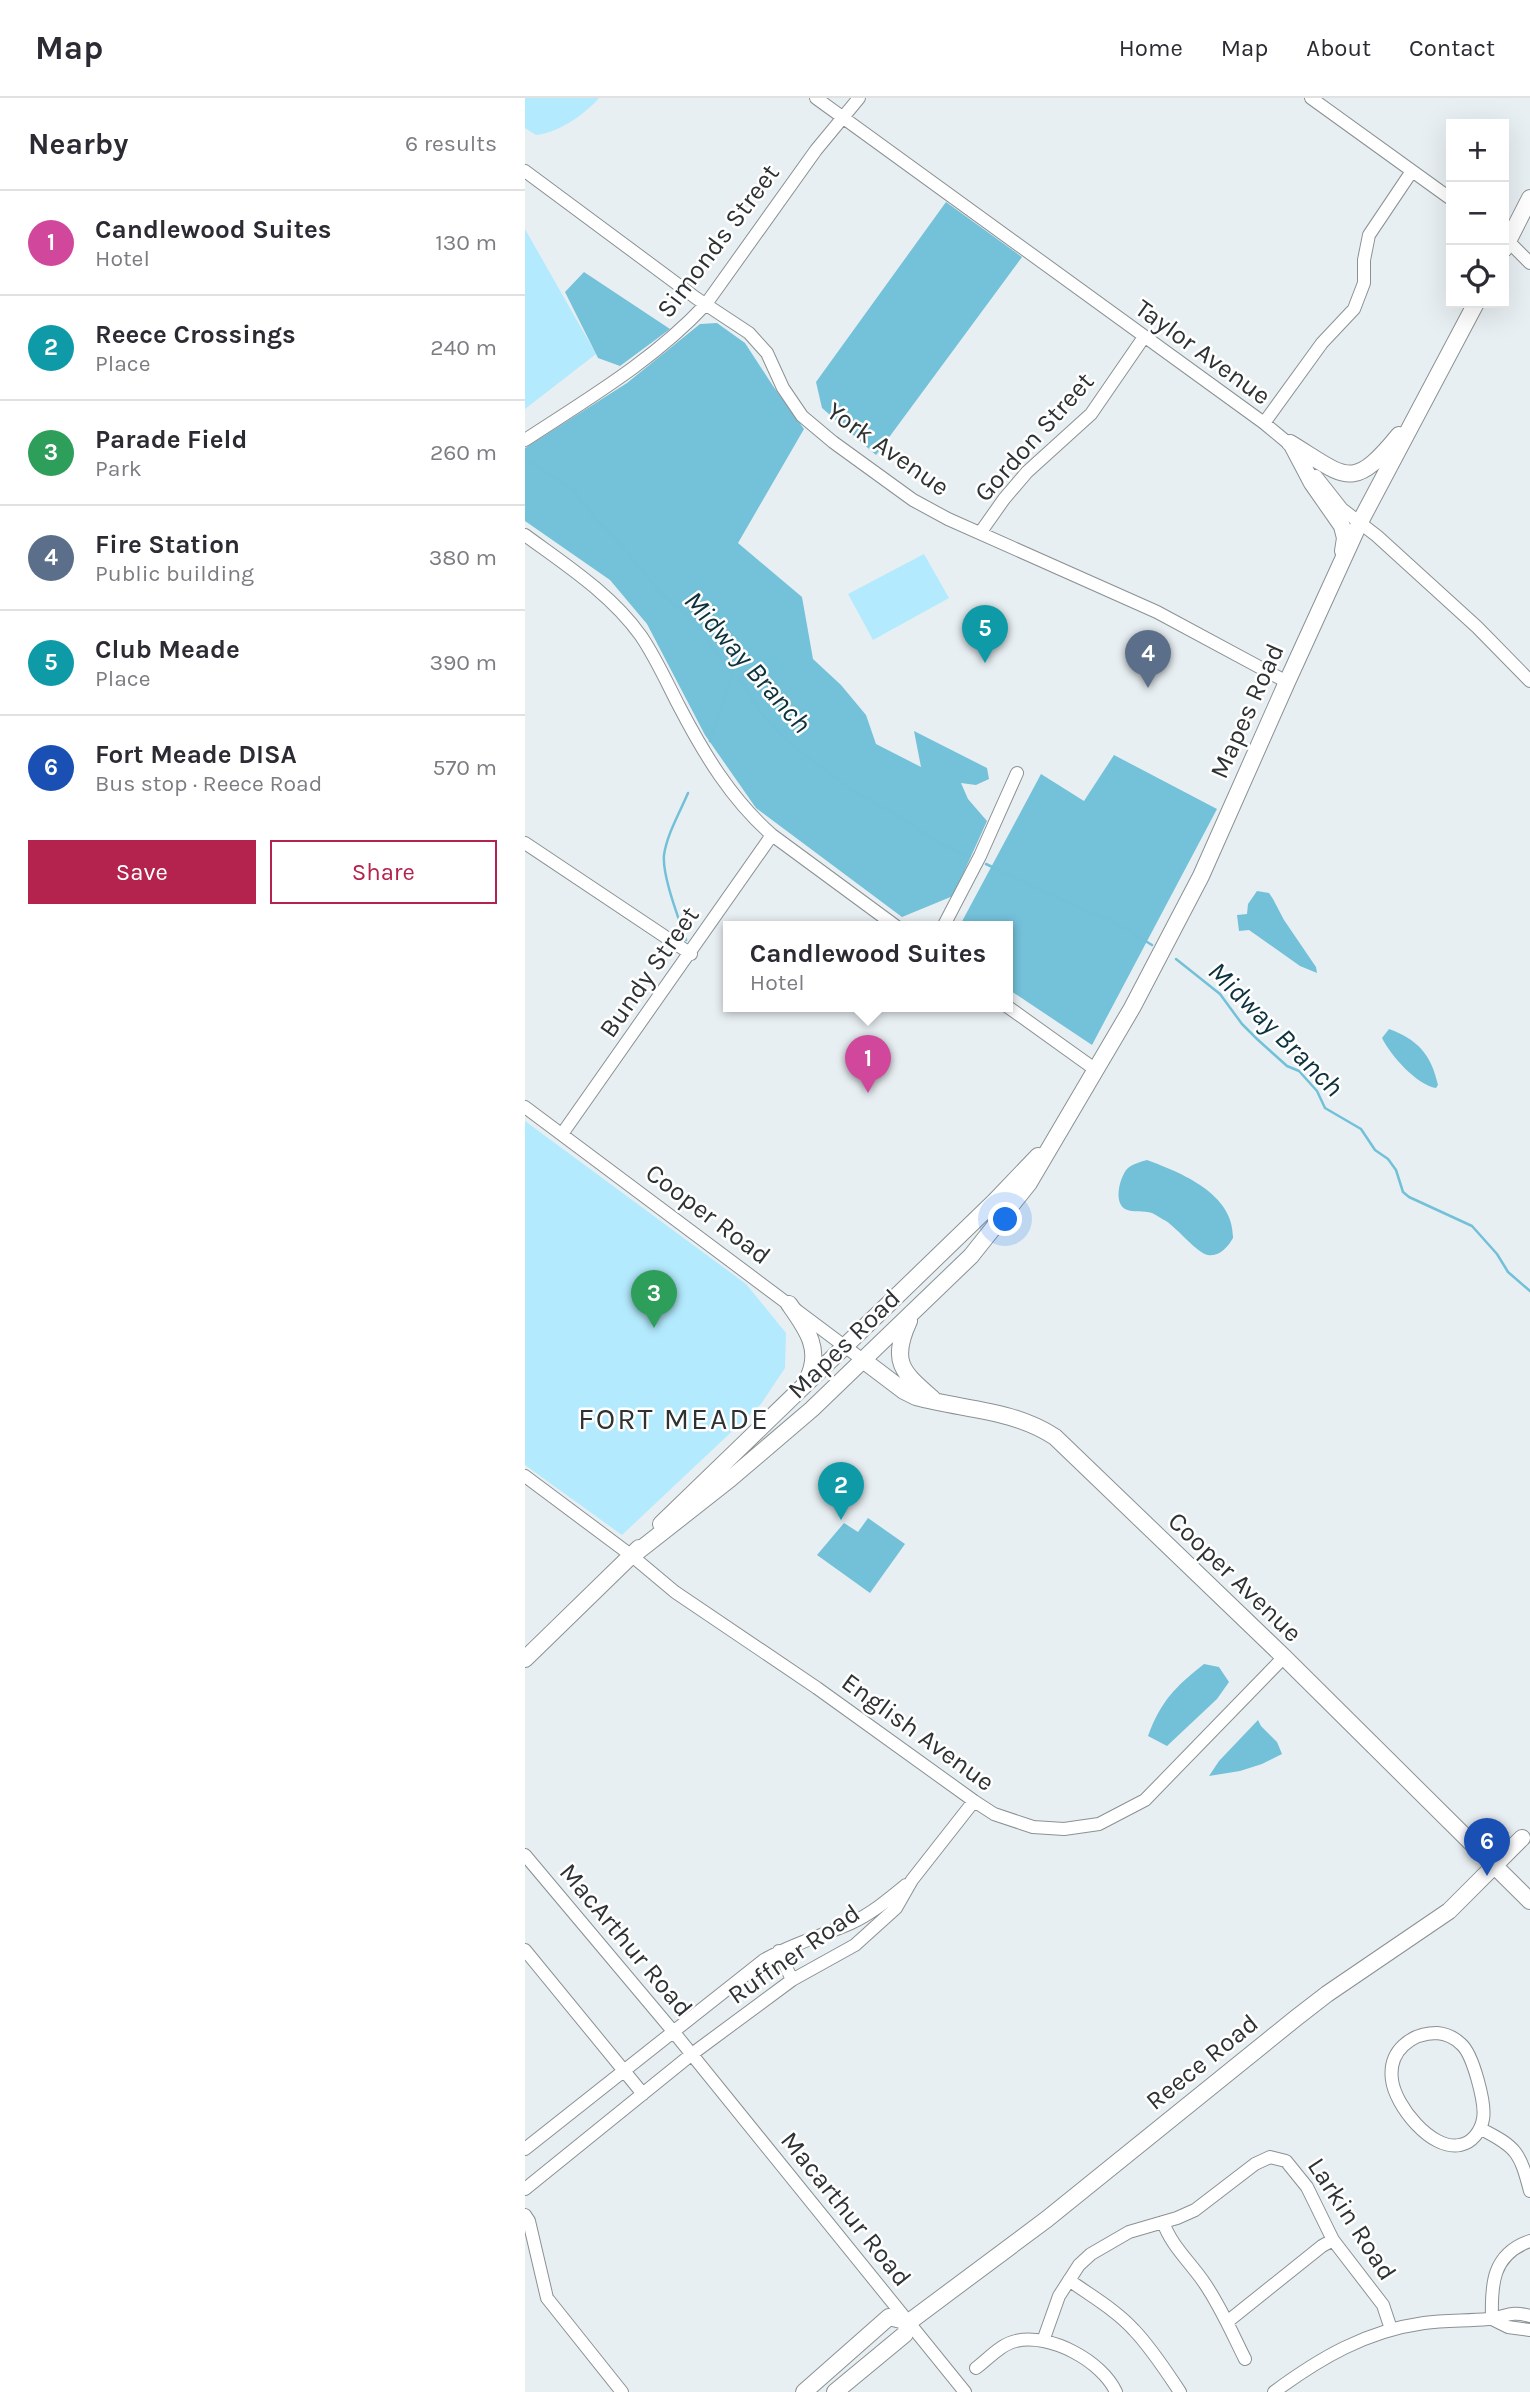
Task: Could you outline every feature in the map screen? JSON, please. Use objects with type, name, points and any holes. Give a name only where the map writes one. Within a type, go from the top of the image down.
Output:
[{"type":"street","name":"Taylor Avenue","points":[[815,98],[1290,443],[1335,502],[1477,627],[1530,681]]},
{"type":"street","name":"Simonds Street","points":[[525,440],[663,347],[706,304],[816,150],[859,98]]},
{"type":"street","points":[[1311,98],[1446,195]]},
{"type":"street","name":"York Avenue","points":[[525,171],[706,304],[735,322],[760,344],[791,401],[802,415],[913,500],[948,519],[1157,612],[1287,682]]},
{"type":"street","points":[[1264,423],[1323,341],[1354,309],[1364,283],[1369,235],[1412,171]]},
{"type":"street","points":[[1509,235],[1530,198]]},
{"type":"street","points":[[1509,245],[1530,262]]},
{"type":"street","name":"Mapes Road","points":[[632,1556],[777,1439],[863,1360],[971,1256],[1030,1183],[1132,1008],[1201,876],[1360,522],[1473,308]]},
{"type":"street","name":"Gordon Street","points":[[980,533],[1027,472],[1091,414],[1144,337]]},
{"type":"street","points":[[1290,443],[1338,472],[1359,473],[1378,458],[1420,408]]},
{"type":"street","points":[[1290,443],[1312,483],[1342,526],[1345,538],[1342,561]]},
{"type":"street","points":[[525,535],[586,580],[631,624],[650,651],[721,778],[754,819],[889,921]]},
{"type":"street","points":[[946,921],[980,856],[1017,773]]},
{"type":"street","name":"Bundy Street","points":[[562,1134],[691,954],[772,835]]},
{"type":"street","points":[[525,843],[691,954]]},
{"type":"street","points":[[1013,1011],[1096,1070]]},
{"type":"street","name":"Cooper Road","points":[[525,1107],[863,1360]]},
{"type":"street","name":"Mapes Road","points":[[525,1659],[632,1556],[673,1510],[994,1202],[1057,1136]]},
{"type":"street","points":[[789,1304],[807,1329],[814,1345],[811,1373],[806,1384]]},
{"type":"street","points":[[914,1311],[899,1345],[900,1361],[905,1374],[938,1402]]},
{"type":"street","name":"Cooper Avenue","points":[[863,1360],[916,1397],[1012,1416],[1035,1424],[1055,1437],[1284,1657],[1530,1901]]},
{"type":"street","name":"English Avenue","points":[[525,1476],[632,1556],[679,1596],[817,1688],[974,1801],[994,1814],[1033,1827],[1065,1829],[1099,1824],[1145,1800],[1284,1657]]},
{"type":"street","name":"Ruffner Road","points":[[525,2189],[692,2054],[792,1980],[862,1939],[896,1908],[912,1880],[974,1801]]},
{"type":"street","name":"Reece Road","points":[[835,2392],[905,2334],[909,2322],[1047,2219],[1316,2002],[1449,1911],[1522,1838]]},
{"type":"street","name":"MacArthur Road","points":[[525,1855],[692,2054]]},
{"type":"street","name":"Ruffner Road","points":[[525,2149],[672,2030],[764,1960],[779,1951],[853,1922],[882,1904],[912,1880]]},
{"type":"street","points":[[853,1922],[862,1939]]},
{"type":"street","points":[[525,1950],[643,2094]]},
{"type":"street","points":[[779,1951],[792,1980]]},
{"type":"street","points":[[1429,2033],[1446,2034],[1461,2043],[1475,2068],[1484,2116],[1481,2129],[1472,2140],[1461,2145],[1447,2146],[1436,2141],[1414,2120],[1397,2094],[1392,2080],[1394,2059],[1411,2038],[1429,2033]]},
{"type":"street","name":"Macarthur Road","points":[[692,2054],[965,2392]]},
{"type":"street","points":[[1481,2129],[1515,2150],[1521,2159],[1530,2192]]},
{"type":"street","name":"Larkin Road","points":[[1042,2341],[1053,2308],[1069,2280],[1079,2265],[1104,2245],[1129,2232],[1195,2210],[1263,2159],[1278,2158],[1286,2161],[1307,2187],[1333,2240],[1383,2305],[1391,2329]]},
{"type":"street","points":[[525,2215],[530,2221],[547,2298],[622,2392]]},
{"type":"street","points":[[1163,2222],[1171,2239],[1203,2281],[1227,2322],[1244,2359]]},
{"type":"street","points":[[1227,2322],[1333,2240]]},
{"type":"street","points":[[1492,2319],[1492,2285],[1499,2266],[1515,2248],[1530,2241]]},
{"type":"street","points":[[1069,2280],[1133,2329],[1180,2392]]},
{"type":"street","points":[[1274,2392],[1325,2356],[1391,2329],[1424,2323],[1492,2319],[1509,2313],[1530,2316]]},
{"type":"street","name":"Reece Road","points":[[804,2392],[889,2317],[909,2322]]},
{"type":"street","points":[[1492,2319],[1508,2327],[1530,2330]]},
{"type":"street","points":[[976,2368],[1006,2345],[1016,2341],[1042,2341],[1093,2362],[1108,2378],[1116,2392]]},
{"type":"shaded area","points":[[525,98],[599,98],[570,122],[553,131],[536,135],[525,128]]},
{"type":"shaded area","points":[[946,202],[1022,257],[876,455],[822,408],[816,382]]},
{"type":"shaded area","points":[[525,229],[596,354],[525,409]]},
{"type":"shaded area","points":[[584,272],[670,329],[620,366],[598,358],[565,292]]},
{"type":"shaded area","points":[[717,323],[745,343],[804,429],[738,543],[802,597],[813,659],[841,685],[866,715],[876,744],[921,767],[914,731],[987,768],[989,779],[976,785],[961,783],[968,799],[987,821],[953,896],[902,917],[756,808],[705,735],[647,624],[610,580],[525,521],[525,448],[627,383],[700,324]]},
{"type":"shaded area","points":[[924,554],[949,598],[873,640],[848,594]]},
{"type":"shaded area","points":[[1114,755],[1217,809],[1092,1045],[1013,992],[1013,921],[962,921],[1041,774],[1084,801]]},
{"type":"shaded area","points":[[1257,891],[1269,893],[1316,967],[1317,973],[1300,966],[1249,930],[1239,931],[1237,915],[1247,914],[1248,904]]},
{"type":"shaded area","points":[[1389,1029],[1408,1038],[1422,1050],[1435,1074],[1438,1085],[1436,1088],[1413,1076],[1392,1053],[1382,1038]]},
{"type":"shaded area","points":[[525,1121],[746,1284],[786,1333],[785,1368],[761,1404],[622,1535],[525,1465]]},
{"type":"shaded area","points":[[1147,1160],[1190,1179],[1215,1197],[1225,1209],[1231,1223],[1233,1238],[1223,1251],[1212,1255],[1204,1254],[1166,1221],[1152,1213],[1128,1210],[1121,1206],[1119,1189],[1124,1173],[1136,1163]]},
{"type":"shaded area","points":[[868,1518],[905,1544],[870,1593],[817,1555],[844,1523],[858,1532]]},
{"type":"shaded area","points":[[1204,1664],[1219,1667],[1229,1682],[1217,1699],[1167,1746],[1148,1736],[1158,1713],[1170,1696]]},
{"type":"shaded area","points":[[1258,1720],[1277,1742],[1282,1754],[1240,1771],[1209,1776],[1219,1761]]},
{"type":"waterway","name":"Midway Branch","points":[[525,459],[574,490],[592,515],[658,590],[698,626],[722,661],[745,686],[771,725],[788,742],[853,791],[901,817],[939,843],[969,857]]},
{"type":"waterway","points":[[710,741],[733,671]]},
{"type":"waterway","points":[[686,940],[668,886],[664,855],[671,831],[688,793]]},
{"type":"waterway","name":"Midway Branch","points":[[986,864],[1088,912],[1111,920],[1152,945]]},
{"type":"waterway","name":"Midway Branch","points":[[1176,959],[1220,994],[1257,1039],[1287,1066],[1299,1071],[1317,1091],[1325,1108],[1361,1129],[1375,1150],[1388,1159],[1396,1170],[1403,1192],[1472,1226],[1497,1254],[1508,1272],[1530,1291]]},
{"type":"place","name":"Club Meade","points":[[985,663]]},
{"type":"place","name":"Fire Station","points":[[1148,688]]},
{"type":"place","name":"Candlewood Suites","points":[[868,1093]]},
{"type":"place","name":"Parade Field","points":[[654,1328]]},
{"type":"place","name":"Reece Crossings","points":[[841,1520]]},
{"type":"place","name":"Fort Meade DISA","points":[[1487,1876]]},
{"type":"district","name":"FORT MEADE","points":[[674,1419]]}]
